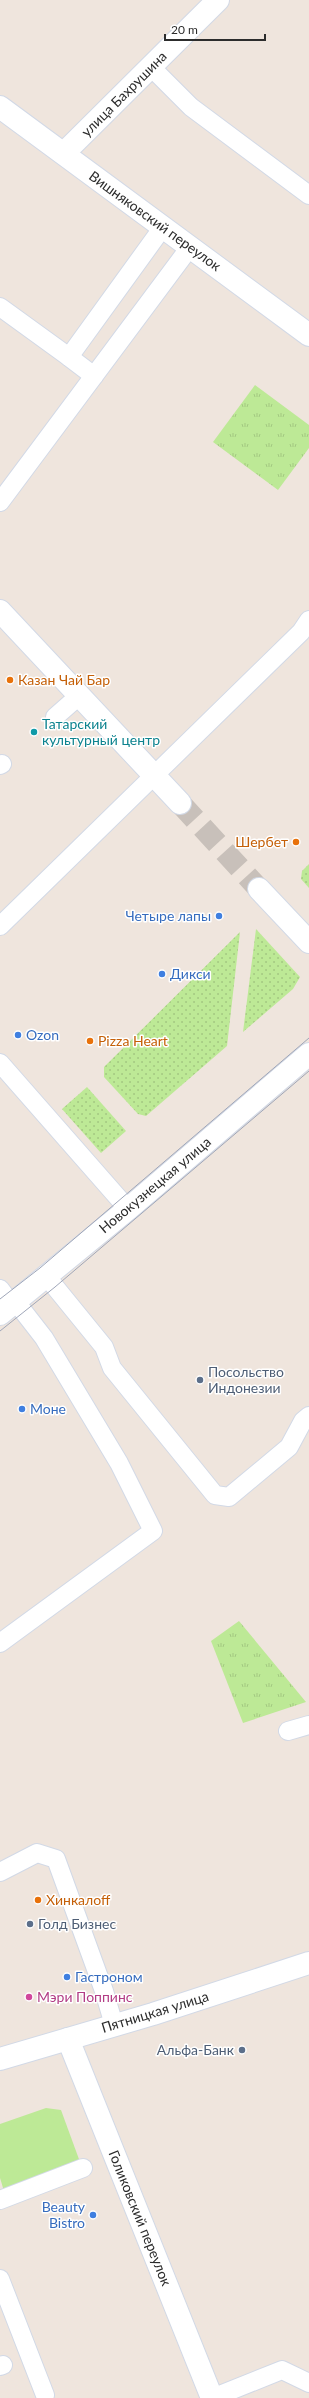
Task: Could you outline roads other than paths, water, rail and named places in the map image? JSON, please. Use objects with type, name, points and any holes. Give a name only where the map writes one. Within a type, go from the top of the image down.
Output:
[{"type":"street","name":"улица Бахрушина","points":[[64,154],[218,0]]},
{"type":"street","name":"Вишняковский переулок","points":[[0,107],[309,335]]},
{"type":"street","points":[[2,618],[80,695],[180,803]]},
{"type":"street","points":[[259,889],[309,942]]},
{"type":"street","name":"Новокузнецкая улица","points":[[7,1302],[47,1277],[309,1054]]},
{"type":"street","name":"Пятницкая улица","points":[[0,2059],[114,2025],[309,1963]]},
{"type":"street","name":"Голиковский переулок","points":[[68,2039],[212,2398]]},
{"type":"lane","points":[[151,67],[191,107],[309,195]]},
{"type":"lane","points":[[69,357],[163,227]]},
{"type":"lane","points":[[0,502],[190,247]]},
{"type":"lane","points":[[0,307],[94,376]]},
{"type":"lane","points":[[0,926],[301,632],[309,620]]},
{"type":"lane","points":[[55,717],[80,695]]},
{"type":"lane","points":[[0,1064],[128,1209]]},
{"type":"lane","points":[[47,1277],[104,1347],[112,1368],[215,1495],[229,1497],[289,1447],[304,1421],[309,1416]]},
{"type":"lane","points":[[0,1643],[153,1531],[118,1463],[44,1338],[7,1302]]},
{"type":"lane","points":[[288,1731],[309,1725]]},
{"type":"lane","points":[[0,1872],[37,1853],[56,1859],[104,1991],[114,2025]]},
{"type":"lane","points":[[0,2200],[83,2168]]},
{"type":"lane","points":[[0,2279],[45,2395]]},
{"type":"lane","points":[[212,2398],[282,2370],[309,2383]]},
{"type":"tunnel","points":[[180,803],[259,889]]},
{"type":"tram line","points":[[0,1299],[40,1268],[309,1038]]},
{"type":"tram line","points":[[0,1331],[55,1287],[309,1071]]},
{"type":"place","name":"Казан Чай Бар","points":[[10,680]]},
{"type":"place","name":"Татарский культурный центр","points":[[34,732]]},
{"type":"place","name":"Шербет","points":[[296,842]]},
{"type":"place","name":"Четыре лапы","points":[[219,916]]},
{"type":"place","name":"Дикси","points":[[162,974]]},
{"type":"place","name":"Ozon","points":[[18,1035]]},
{"type":"place","name":"Pizza Heart","points":[[90,1041]]},
{"type":"place","name":"Посольство Индонезии","points":[[200,1380]]},
{"type":"place","name":"Моне","points":[[22,1409]]},
{"type":"place","name":"Хинкалoff","points":[[38,1900]]},
{"type":"place","name":"Голд Бизнес","points":[[30,1924]]},
{"type":"place","name":"Гастроном","points":[[67,1977]]},
{"type":"place","name":"Мэри Поппинс","points":[[29,1997]]},
{"type":"place","name":"Альфа-Банк","points":[[242,2050]]},
{"type":"place","name":"Beauty Bistro","points":[[93,2215]]}]
